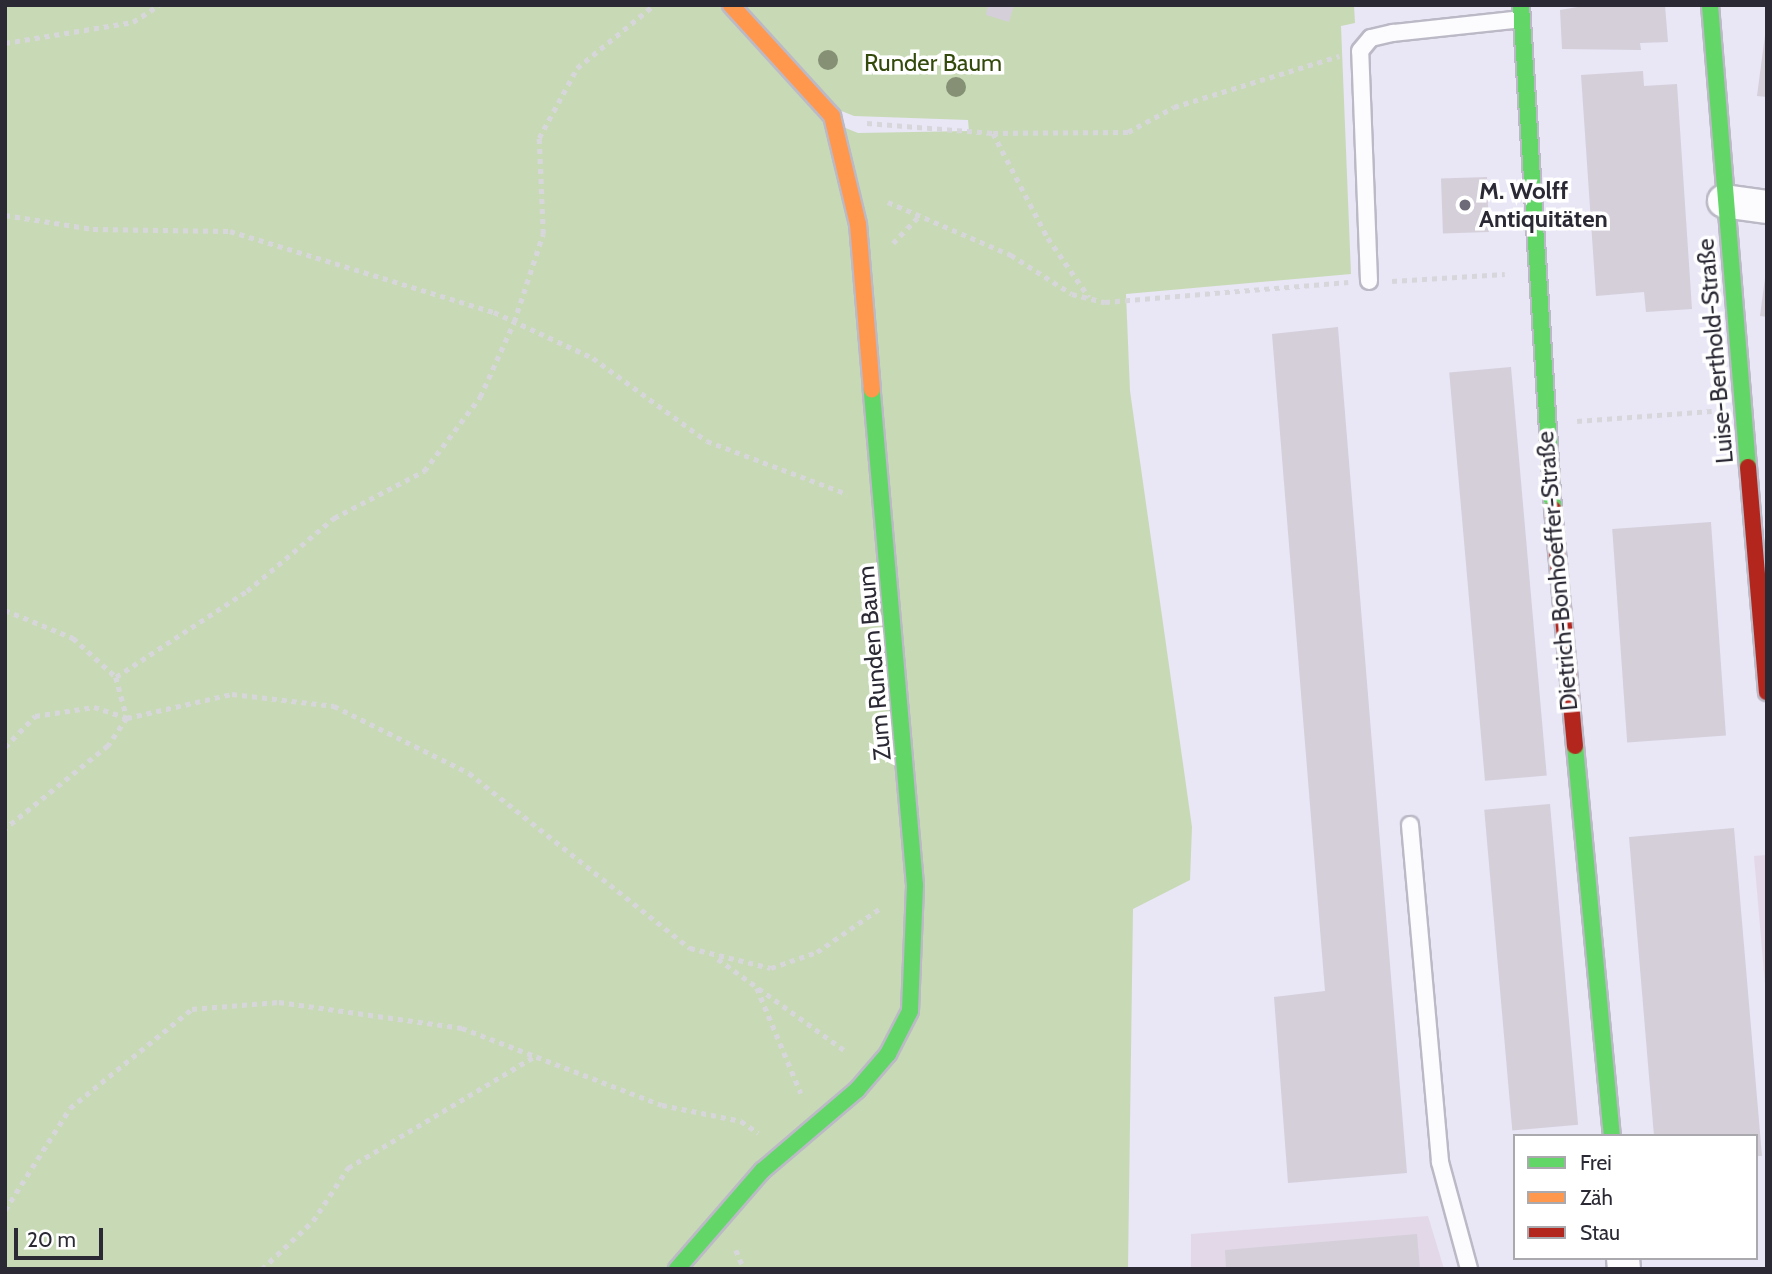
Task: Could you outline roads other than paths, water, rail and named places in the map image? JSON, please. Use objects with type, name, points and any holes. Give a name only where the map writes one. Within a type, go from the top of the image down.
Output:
[{"type":"street","name":"Zum Runden Baum","points":[[677,1269],[785,1152],[873,1071],[910,1011],[915,885],[884,508],[851,181],[832,116],[731,5]]},
{"type":"street","name":"Luise-Berthold-Straße","points":[[1710,5],[1724,201],[1744,409],[1757,458],[1767,692]]},
{"type":"street","name":"Dietrich-Bonhoeffer-Straße","points":[[1521,12],[1545,424],[1612,1134]]},
{"type":"street","points":[[1724,201],[1767,207]]},
{"type":"lane","points":[[1369,281],[1360,51],[1371,38],[1521,12]]},
{"type":"lane","points":[[1410,825],[1440,1162],[1469,1269]]},
{"type":"place","name":"M. Wolff Antiquitäten","points":[[1465,205]]},
{"type":"park label","name":"Runder Baum","points":[[933,63]]}]
